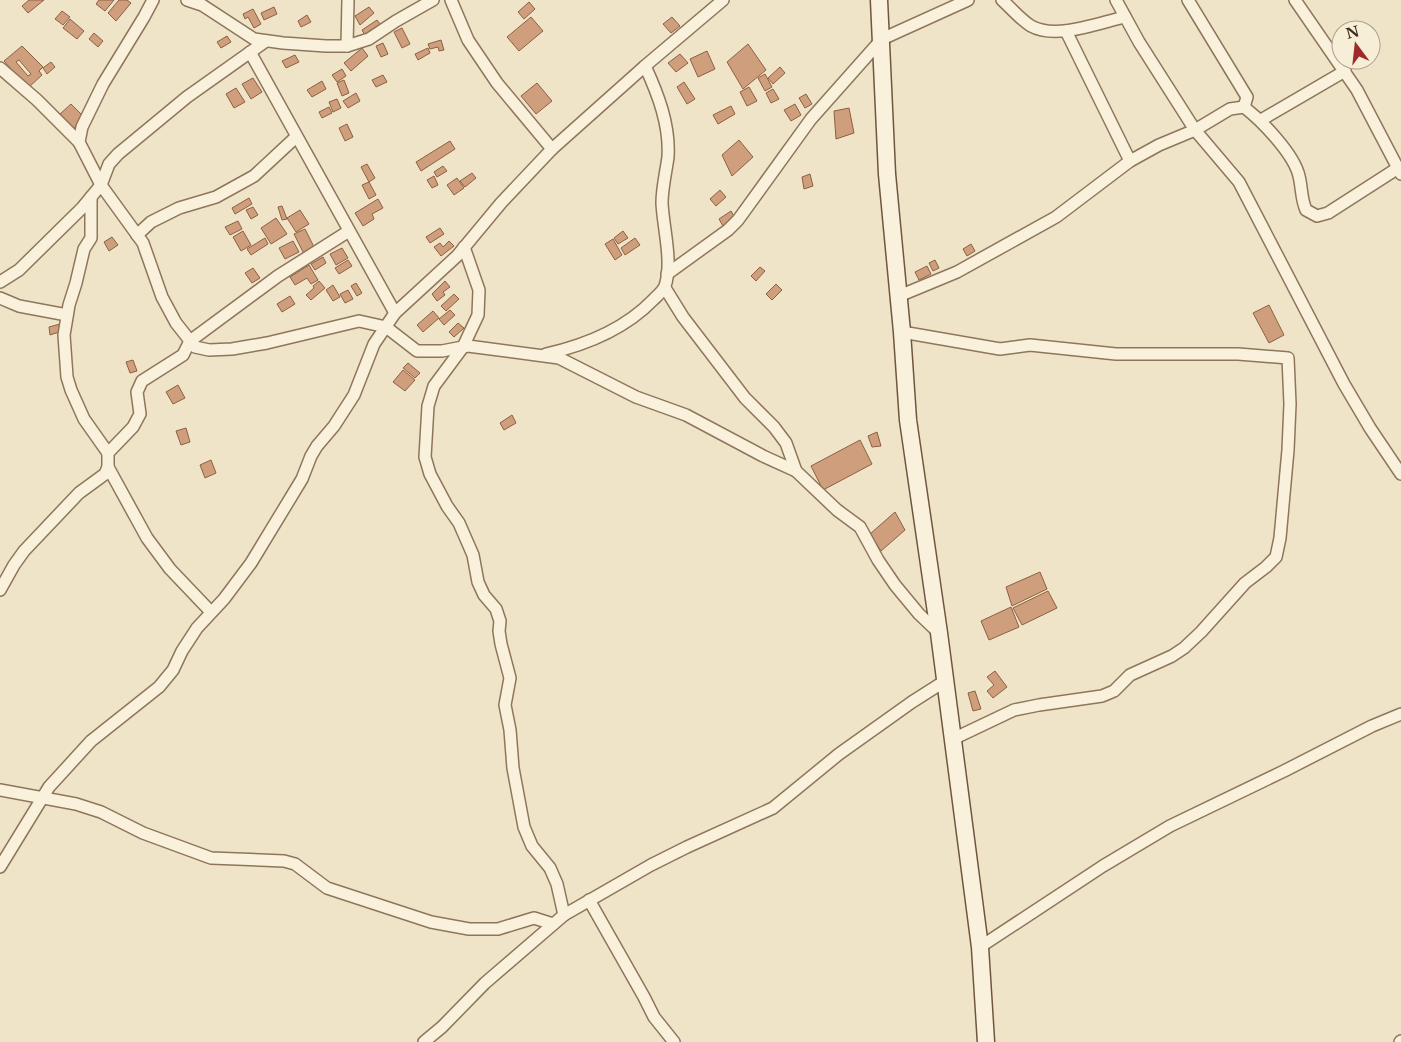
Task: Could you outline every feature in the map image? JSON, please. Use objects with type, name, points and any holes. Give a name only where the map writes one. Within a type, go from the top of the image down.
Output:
[{"type":"street","points":[[79,142],[82,127],[103,84],[153,0]]},
{"type":"street","points":[[187,0],[202,5],[254,39],[326,46],[347,46],[369,39],[396,21],[434,0]]},
{"type":"street","points":[[347,46],[348,0]]},
{"type":"street","points":[[451,0],[468,40],[498,83],[552,149]]},
{"type":"street","points":[[0,867],[49,787],[91,741],[160,687],[173,670],[182,650],[197,628],[224,599],[252,562],[302,479],[317,446],[334,426],[354,396],[374,344],[395,313],[457,256],[501,203],[552,149],[723,0]]},
{"type":"street","points":[[879,0],[887,174],[899,296],[908,420],[939,633],[980,947],[986,1042]]},
{"type":"street","points":[[667,274],[728,230],[738,220],[811,119],[882,39],[968,0]]},
{"type":"street","points":[[1002,0],[1030,26],[1047,32],[1066,31],[1125,17]]},
{"type":"street","points":[[1116,0],[1139,42],[1195,130],[1239,182],[1344,384],[1370,428],[1401,474]]},
{"type":"street","points":[[1188,0],[1245,92],[1247,97],[1244,107]]},
{"type":"street","points":[[899,296],[957,272],[1056,217],[1130,161],[1159,145],[1195,130],[1230,109],[1244,107],[1261,120],[1291,158],[1299,175],[1301,200],[1306,210],[1317,216],[1328,213],[1399,171],[1357,90],[1295,0]]},
{"type":"street","points":[[1066,31],[1130,161]]},
{"type":"street","points":[[0,282],[19,270],[91,198],[101,186],[109,164],[118,154],[187,97],[266,40]]},
{"type":"street","points":[[250,52],[395,313]]},
{"type":"street","points":[[542,355],[592,341],[620,327],[640,313],[665,288],[667,240],[662,202],[668,155],[666,126],[659,95],[645,66]]},
{"type":"street","points":[[0,68],[37,100],[79,142],[101,186],[143,243],[162,296],[176,323],[195,347],[209,350],[232,349],[359,321],[386,327],[417,351],[442,351],[468,346],[559,358],[636,397],[686,415],[763,456],[796,471],[837,510],[860,527],[878,560],[895,585],[919,614],[939,633]]},
{"type":"street","points":[[1261,120],[1345,71]]},
{"type":"street","points":[[137,235],[151,222],[172,211],[216,197],[254,176],[296,137]]},
{"type":"street","points":[[0,590],[14,565],[24,552],[79,493],[105,474],[108,467],[108,453],[84,419],[69,383],[64,335],[67,315],[84,249],[91,238],[91,198]]},
{"type":"street","points":[[108,453],[133,427],[140,414],[137,392],[142,381],[183,354],[190,341],[278,276],[349,231]]},
{"type":"street","points":[[464,247],[479,290],[478,315],[463,347],[434,386],[428,406],[425,457],[430,474],[447,506],[459,523],[473,555],[478,582],[484,595],[496,609],[500,621],[498,631],[510,678],[505,696],[505,705],[510,730],[513,768],[524,827],[532,846],[550,868],[557,884],[564,915]]},
{"type":"street","points":[[665,288],[683,317],[745,398],[774,427],[786,443],[796,471]]},
{"type":"street","points":[[0,298],[20,306],[67,315]]},
{"type":"street","points":[[902,332],[1000,349],[1030,345],[1116,354],[1238,354],[1288,358],[1290,404],[1288,450],[1280,538],[1276,557],[1245,583],[1184,648],[1172,656],[1130,675],[1114,691],[1102,696],[1014,710],[953,739]]},
{"type":"street","points":[[108,467],[146,538],[170,568],[212,612]]},
{"type":"street","points":[[424,1042],[442,1027],[485,984],[564,915],[644,869],[687,847],[773,808],[839,754],[945,681]]},
{"type":"street","points":[[980,947],[1103,866],[1170,826],[1372,726],[1401,714]]},
{"type":"street","points":[[0,790],[76,804],[143,833],[211,858],[284,861],[295,864],[327,888],[431,922],[469,929],[498,929],[534,918],[554,924]]},
{"type":"street","points":[[589,900],[644,996],[654,1018],[674,1042]]},
{"type":"building","points":[[29,0],[44,0],[28,13],[22,6]]},
{"type":"building","points":[[99,0],[114,0],[105,11],[96,4]]},
{"type":"building","points":[[119,0],[127,0],[131,3],[116,21],[108,13]]},
{"type":"building","points":[[529,2],[535,9],[524,19],[518,12]]},
{"type":"building","points":[[274,7],[277,14],[264,20],[261,13]]},
{"type":"building","points":[[369,7],[374,13],[360,25],[355,16]]},
{"type":"building","points":[[253,9],[261,24],[254,28],[248,17],[245,19],[243,14]]},
{"type":"building","points":[[62,11],[70,17],[63,25],[55,19]]},
{"type":"building","points":[[307,15],[311,22],[301,27],[298,21]]},
{"type":"building","points":[[531,17],[543,31],[519,51],[507,37]]},
{"type":"building","points":[[672,17],[680,26],[671,33],[663,24]]},
{"type":"building","points":[[70,19],[84,31],[77,39],[63,28]]},
{"type":"building","points":[[377,20],[381,25],[365,35],[362,30]]},
{"type":"building","points":[[402,28],[410,44],[402,48],[394,32]]},
{"type":"building","points":[[94,33],[103,41],[98,47],[89,39]]},
{"type":"building","points":[[227,36],[231,42],[221,48],[217,42]]},
{"type":"building","points":[[441,40],[444,50],[439,51],[438,47],[430,49],[428,44]]},
{"type":"building","points":[[383,43],[388,54],[381,57],[376,46]]},
{"type":"building","points":[[748,44],[766,70],[743,89],[727,62]]},
{"type":"building","points":[[22,46],[43,67],[39,71],[42,75],[28,88],[4,61]],"holes":[[[19,60],[31,74],[28,76],[16,62]]]},
{"type":"building","points":[[362,48],[368,56],[351,71],[344,63]]},
{"type":"building","points":[[428,48],[430,53],[418,60],[415,54]]},
{"type":"building","points":[[707,51],[715,69],[698,77],[690,59]]},
{"type":"building","points":[[680,54],[688,63],[676,72],[668,63]]},
{"type":"building","points":[[295,55],[299,62],[286,68],[282,61]]},
{"type":"building","points":[[51,62],[55,67],[47,74],[43,68]]},
{"type":"building","points":[[780,67],[785,73],[773,84],[768,78]]},
{"type":"building","points":[[342,69],[346,76],[337,82],[332,75]]},
{"type":"building","points":[[765,74],[772,87],[765,91],[758,78]]},
{"type":"building","points":[[383,75],[387,82],[376,87],[372,80]]},
{"type":"building","points":[[253,78],[262,92],[251,99],[242,84]]},
{"type":"building","points":[[344,80],[349,93],[342,96],[337,83]]},
{"type":"building","points":[[322,81],[326,89],[312,97],[307,90]]},
{"type":"building","points":[[684,82],[695,99],[687,104],[677,87]]},
{"type":"building","points":[[537,83],[552,101],[536,114],[521,96]]},
{"type":"building","points":[[749,87],[757,101],[747,106],[740,92]]},
{"type":"building","points":[[236,88],[245,102],[234,108],[226,94]]},
{"type":"building","points":[[773,89],[779,99],[771,103],[766,93]]},
{"type":"building","points":[[356,93],[360,101],[348,108],[343,101]]},
{"type":"building","points":[[806,94],[812,104],[805,108],[799,98]]},
{"type":"building","points":[[337,99],[341,108],[333,112],[329,102]]},
{"type":"building","points":[[71,104],[85,118],[74,128],[60,114]]},
{"type":"building","points":[[795,104],[801,115],[791,121],[784,110]]},
{"type":"building","points":[[731,106],[735,114],[718,124],[713,115]]},
{"type":"building","points":[[329,107],[332,113],[322,118],[319,112]]},
{"type":"building","points":[[849,108],[854,133],[836,139],[834,111]]},
{"type":"building","points":[[347,124],[353,137],[345,141],[339,128]]},
{"type":"building","points":[[739,140],[753,157],[732,176],[722,155]]},
{"type":"building","points":[[450,141],[455,149],[421,171],[416,162]]},
{"type":"building","points":[[367,164],[375,178],[369,182],[361,167]]},
{"type":"building","points":[[443,166],[447,171],[437,177],[434,172]]},
{"type":"building","points":[[472,173],[476,178],[465,187],[460,181]]},
{"type":"building","points":[[810,174],[813,186],[804,189],[802,177]]},
{"type":"building","points":[[434,176],[438,185],[432,188],[427,180]]},
{"type":"building","points":[[457,178],[464,188],[454,195],[447,185]]},
{"type":"building","points":[[369,182],[376,195],[369,199],[362,185]]},
{"type":"building","points":[[720,190],[726,197],[716,206],[710,199]]},
{"type":"building","points":[[249,198],[252,204],[235,214],[232,208]]},
{"type":"building","points":[[378,199],[383,208],[372,214],[374,219],[363,226],[355,213]]},
{"type":"building","points":[[282,206],[287,219],[282,220],[278,207]]},
{"type":"building","points":[[253,207],[258,215],[251,219],[246,210]]},
{"type":"building","points":[[300,210],[309,224],[296,232],[287,218]]},
{"type":"building","points":[[731,211],[735,218],[723,226],[719,219]]},
{"type":"building","points":[[276,218],[287,234],[271,244],[261,228]]},
{"type":"building","points":[[238,221],[242,229],[230,235],[225,227]]},
{"type":"building","points":[[440,228],[444,234],[430,243],[426,237]]},
{"type":"building","points":[[305,229],[315,249],[304,254],[294,234]]},
{"type":"building","points":[[243,231],[251,245],[241,251],[233,237]]},
{"type":"building","points":[[623,231],[628,238],[618,244],[614,238]]},
{"type":"building","points":[[112,237],[118,245],[109,251],[104,242]]},
{"type":"building","points":[[265,238],[268,244],[251,255],[247,249]]},
{"type":"building","points":[[635,238],[640,245],[625,255],[621,248]]},
{"type":"building","points":[[613,239],[622,255],[615,260],[605,244]]},
{"type":"building","points":[[293,241],[299,252],[285,259],[279,248]]},
{"type":"building","points":[[449,241],[454,246],[441,256],[434,247],[440,243],[443,247]]},
{"type":"building","points":[[971,244],[975,251],[967,256],[963,249]]},
{"type":"building","points":[[342,248],[348,258],[336,265],[330,254]]},
{"type":"building","points":[[323,257],[326,263],[315,270],[311,264]]},
{"type":"building","points":[[348,260],[352,266],[339,274],[335,268]]},
{"type":"building","points":[[935,260],[939,268],[933,271],[929,263]]},
{"type":"building","points":[[309,265],[318,280],[311,284],[307,278],[295,285],[290,277]]},
{"type":"building","points":[[927,266],[931,274],[919,280],[915,272]]},
{"type":"building","points":[[760,267],[765,271],[756,281],[751,276]]},
{"type":"building","points":[[253,268],[260,278],[252,283],[245,273]]},
{"type":"building","points":[[319,281],[325,288],[311,300],[306,295]]},
{"type":"building","points":[[445,281],[450,287],[443,292],[445,295],[437,301],[432,294]]},
{"type":"building","points":[[356,283],[362,293],[357,296],[351,286]]},
{"type":"building","points":[[776,284],[782,290],[772,300],[766,294]]},
{"type":"building","points":[[333,285],[340,297],[333,301],[326,290]]},
{"type":"building","points":[[348,290],[353,299],[345,303],[340,294]]},
{"type":"building","points":[[454,294],[459,299],[446,311],[441,306]]},
{"type":"building","points":[[290,296],[295,304],[282,312],[277,304]]},
{"type":"building","points":[[1269,305],[1284,335],[1269,343],[1253,313]]},
{"type":"building","points":[[450,310],[455,315],[444,325],[439,319]]},
{"type":"building","points":[[433,311],[439,318],[423,332],[417,325]]},
{"type":"building","points":[[458,323],[464,328],[454,337],[449,332]]},
{"type":"building","points":[[60,324],[62,331],[50,335],[49,327]]},
{"type":"building","points":[[133,360],[137,371],[130,373],[126,362]]},
{"type":"building","points":[[408,363],[420,373],[415,378],[403,368]]},
{"type":"building","points":[[403,370],[415,380],[405,391],[393,382]]},
{"type":"building","points":[[178,385],[185,398],[173,404],[166,392]]},
{"type":"building","points":[[512,415],[516,423],[504,430],[500,423]]},
{"type":"building","points":[[186,428],[190,442],[181,445],[176,431]]},
{"type":"building","points":[[877,432],[881,446],[872,447],[868,436]]},
{"type":"building","points":[[860,440],[872,464],[823,490],[811,466]]},
{"type":"building","points":[[211,460],[216,473],[205,478],[200,465]]},
{"type":"building","points":[[895,512],[905,530],[881,551],[870,534]]},
{"type":"building","points":[[1040,572],[1047,589],[1012,606],[1006,587]]},
{"type":"building","points":[[1048,591],[1057,608],[1022,625],[1013,608]]},
{"type":"building","points":[[1011,607],[1019,627],[989,640],[981,621]]},
{"type":"building","points":[[995,671],[1007,687],[993,698],[987,691],[994,685],[987,677]]},
{"type":"building","points":[[975,691],[981,709],[973,711],[968,693]]}]
